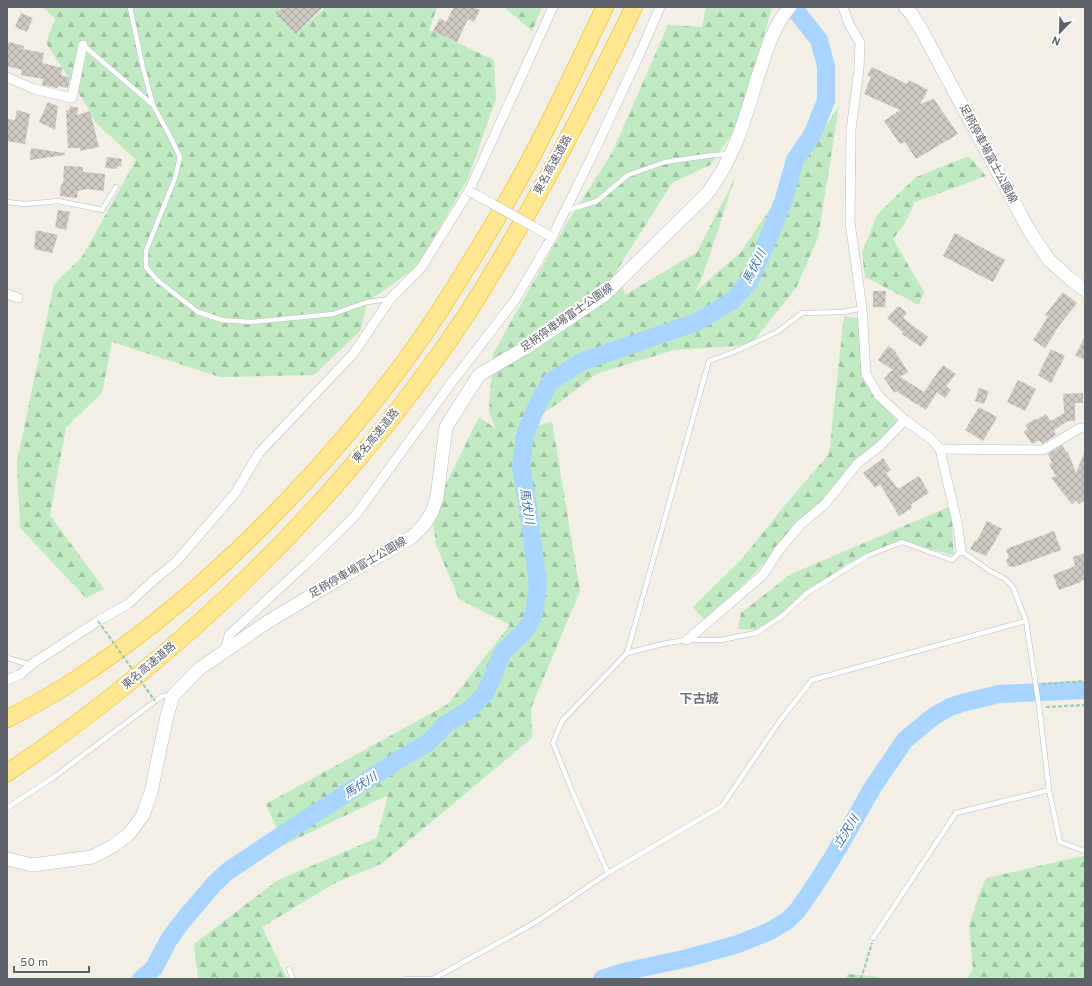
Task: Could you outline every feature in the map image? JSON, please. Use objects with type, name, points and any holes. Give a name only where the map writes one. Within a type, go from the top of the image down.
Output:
[{"type":"highway","name":"東名高速道路","points":[[7,719],[69,684],[104,661],[190,594],[262,527],[319,466],[361,417],[404,361],[443,305],[491,228],[525,168],[568,85],[605,7]]},
{"type":"highway","name":"東名高速道路","points":[[7,773],[82,720],[168,650],[208,614],[287,538],[333,488],[381,431],[427,371],[505,252],[558,158],[604,70],[634,7]]},
{"type":"main road","name":"足柄停車場富士公園線","points":[[7,859],[32,864],[92,857],[113,846],[129,834],[143,815],[151,792],[167,716],[173,696],[199,669],[225,651],[300,602],[412,537],[424,526],[432,512],[437,497],[446,427],[479,375],[525,348],[604,295],[706,195],[716,183],[732,154],[740,134],[770,41],[781,17],[790,7]]},
{"type":"main road","name":"足柄停車場富士公園線","points":[[905,7],[911,13],[922,31],[1030,232],[1049,260],[1085,290]]},
{"type":"street","points":[[7,680],[21,674],[31,665],[98,621],[128,604],[175,563],[236,492],[259,453],[353,354],[391,298],[421,268],[469,191],[553,7]]},
{"type":"street","points":[[225,651],[229,635],[307,563],[355,516],[452,382],[515,300],[552,237],[565,211],[641,51],[660,7]]},
{"type":"street","points":[[843,7],[860,43],[859,69],[851,130],[850,214],[862,308],[866,374],[879,396],[905,420],[931,439],[940,448],[958,527],[961,551]]},
{"type":"street","points":[[7,77],[34,90],[72,98],[83,45]]},
{"type":"street","points":[[469,191],[552,237]]},
{"type":"street","points":[[7,294],[18,298]]},
{"type":"street","points":[[686,640],[763,575],[779,550],[800,525],[825,504],[857,464],[880,446],[905,420]]},
{"type":"street","points":[[940,448],[1043,450],[1080,428],[1085,428]]},
{"type":"lane","points":[[130,7],[143,68],[154,105],[180,157],[175,178],[146,252],[146,267],[157,280],[198,312],[222,320],[251,322],[333,314],[367,302],[391,298]]},
{"type":"lane","points":[[83,45],[154,105]]},
{"type":"lane","points":[[565,211],[597,201],[628,175],[665,162],[713,155],[732,154]]},
{"type":"lane","points":[[7,202],[26,204],[58,200],[102,210],[116,187]]},
{"type":"lane","points":[[608,873],[572,791],[553,743],[562,721],[627,653],[709,361],[734,352],[777,332],[802,314],[844,312],[862,308]]},
{"type":"lane","points":[[627,653],[686,640],[721,640],[756,633],[782,616],[807,593],[867,556],[902,542],[952,560],[961,551],[1004,579],[1013,587],[1026,621],[1039,707],[1049,790],[1060,842],[1085,851]]},
{"type":"lane","points":[[406,979],[433,979],[536,922],[608,873],[722,806],[779,722],[812,680],[1026,621]]},
{"type":"lane","points":[[7,658],[31,665]]},
{"type":"lane","points":[[7,808],[54,777],[154,701],[163,696],[173,696]]},
{"type":"lane","points":[[873,938],[956,812],[1049,790]]},
{"type":"lane","points":[[289,969],[293,979]]},
{"type":"path","points":[[98,621],[154,701]]},
{"type":"path","points":[[1036,685],[1085,680]]},
{"type":"path","points":[[1039,707],[1085,705]]},
{"type":"path","points":[[861,979],[873,938]]},
{"type":"green space","points":[[42,7],[278,7],[296,34],[326,7],[437,7],[429,31],[433,31],[494,60],[496,99],[468,178],[418,266],[367,302],[361,330],[314,375],[220,377],[112,342],[102,393],[66,427],[50,515],[104,589],[86,598],[20,528],[17,462],[54,284],[82,257],[136,160],[95,122],[90,111],[46,43],[55,18]]},
{"type":"green space","points":[[504,7],[542,7],[532,31]]},
{"type":"green space","points":[[706,7],[772,8],[735,130],[710,165],[672,183],[617,270],[625,295],[697,252],[735,178],[702,278],[695,292],[741,252],[839,106],[818,238],[796,288],[750,345],[674,350],[596,374],[564,399],[510,436],[552,421],[580,591],[531,708],[532,738],[381,864],[335,883],[262,927],[287,979],[198,979],[194,944],[278,880],[377,838],[388,795],[284,845],[266,804],[448,704],[510,625],[459,599],[436,545],[432,512],[479,417],[496,429],[489,412],[493,354],[565,226],[612,153],[668,25],[702,27]]},
{"type":"green space","points":[[969,156],[986,176],[915,202],[905,223],[893,239],[924,292],[919,305],[865,277],[862,253],[877,215],[916,177]]},
{"type":"green space","points":[[844,316],[863,319],[869,387],[900,425],[707,622],[693,607],[741,560],[829,454]]},
{"type":"green space","points":[[951,506],[954,555],[905,543],[846,564],[760,630],[738,629],[741,613],[791,574]]},
{"type":"green space","points":[[1083,856],[1085,857],[1085,979],[966,979],[973,970],[969,925],[986,878]]},
{"type":"green space","points":[[848,974],[895,979],[844,979]]},
{"type":"building","points":[[283,7],[323,7],[296,34],[275,13]]},
{"type":"building","points":[[454,7],[474,7],[480,10],[474,22],[468,19],[457,42],[433,31],[440,18],[446,22]]},
{"type":"building","points":[[21,13],[33,18],[27,32],[15,27]]},
{"type":"building","points":[[9,42],[24,46],[23,49],[44,53],[42,63],[62,68],[61,75],[70,78],[68,88],[58,86],[57,88],[42,85],[43,79],[21,75],[22,70],[7,66],[7,46]]},
{"type":"building","points":[[872,67],[907,84],[909,80],[928,90],[920,104],[934,99],[958,134],[916,159],[905,142],[900,144],[884,121],[900,110],[864,94],[871,77],[867,75]]},
{"type":"building","points":[[48,102],[58,106],[55,130],[39,122]]},
{"type":"building","points":[[70,106],[78,108],[77,115],[90,111],[99,147],[80,151],[80,148],[68,148],[66,110],[69,111]]},
{"type":"building","points":[[17,110],[30,114],[25,144],[7,141],[7,119],[15,120]]},
{"type":"building","points":[[31,148],[65,153],[65,155],[30,160]]},
{"type":"building","points":[[107,157],[122,159],[121,167],[118,166],[117,169],[105,168]]},
{"type":"building","points":[[64,166],[83,167],[83,172],[105,174],[104,191],[86,189],[78,191],[77,198],[60,196],[61,184],[63,184]]},
{"type":"building","points":[[58,210],[70,212],[66,230],[55,227]]},
{"type":"building","points":[[36,230],[58,235],[52,253],[34,249]]},
{"type":"building","points":[[955,233],[1005,260],[993,282],[943,256]]},
{"type":"building","points":[[873,291],[886,291],[885,307],[873,307]]},
{"type":"building","points":[[1063,292],[1077,303],[1055,331],[1045,348],[1033,340],[1048,317],[1045,315]]},
{"type":"building","points":[[897,307],[900,307],[907,313],[903,318],[928,337],[921,347],[902,334],[903,332],[887,318]]},
{"type":"building","points":[[1085,337],[1085,360],[1075,355]]},
{"type":"building","points":[[888,346],[894,350],[908,372],[900,377],[924,392],[943,365],[956,374],[946,386],[951,390],[945,398],[937,392],[926,410],[896,391],[894,393],[884,378],[893,370],[878,360]]},
{"type":"building","points":[[1051,349],[1065,356],[1051,383],[1038,375]]},
{"type":"building","points":[[1018,380],[1036,389],[1025,411],[1007,402]]},
{"type":"building","points":[[979,388],[989,391],[984,404],[975,401]]},
{"type":"building","points":[[1083,393],[1083,403],[1075,403],[1075,421],[1068,421],[1054,430],[1056,435],[1042,444],[1039,440],[1032,444],[1024,432],[1028,428],[1025,425],[1046,414],[1051,421],[1064,413],[1063,394]]},
{"type":"building","points":[[979,407],[997,417],[983,441],[965,430]]},
{"type":"building","points":[[1062,445],[1067,453],[1068,452],[1076,473],[1085,451],[1085,500],[1079,504],[1076,500],[1072,504],[1051,478],[1056,476],[1049,464],[1052,463],[1048,454]]},
{"type":"building","points":[[883,458],[891,470],[886,473],[898,489],[919,476],[929,493],[911,504],[912,508],[899,516],[880,484],[875,488],[863,473]]},
{"type":"building","points":[[987,521],[1002,529],[986,556],[970,549],[975,540],[977,541]]},
{"type":"building","points":[[1054,531],[1061,550],[1014,567],[1008,566],[1006,560],[1009,558],[1006,549]]},
{"type":"building","points":[[1085,553],[1085,579],[1081,582],[1059,590],[1053,575],[1075,566],[1073,557]]},
{"type":"waterway","name":"馬伏川","points":[[141,979],[154,968],[168,941],[181,923],[214,884],[228,871],[297,825],[426,744],[439,732],[443,726],[469,710],[485,694],[503,652],[526,630],[534,614],[538,585],[529,513],[521,467],[525,435],[536,408],[550,382],[581,362],[697,322],[732,301],[749,282],[761,256],[783,202],[795,160],[812,135],[826,101],[826,66],[819,40],[793,7]]},
{"type":"waterway","name":"立沢川","points":[[602,979],[623,972],[688,958],[738,944],[770,931],[788,920],[797,911],[811,891],[833,857],[873,787],[905,740],[934,716],[950,707],[999,694],[1085,690]]},
{"type":"district","name":"下古城","points":[[699,700]]}]
